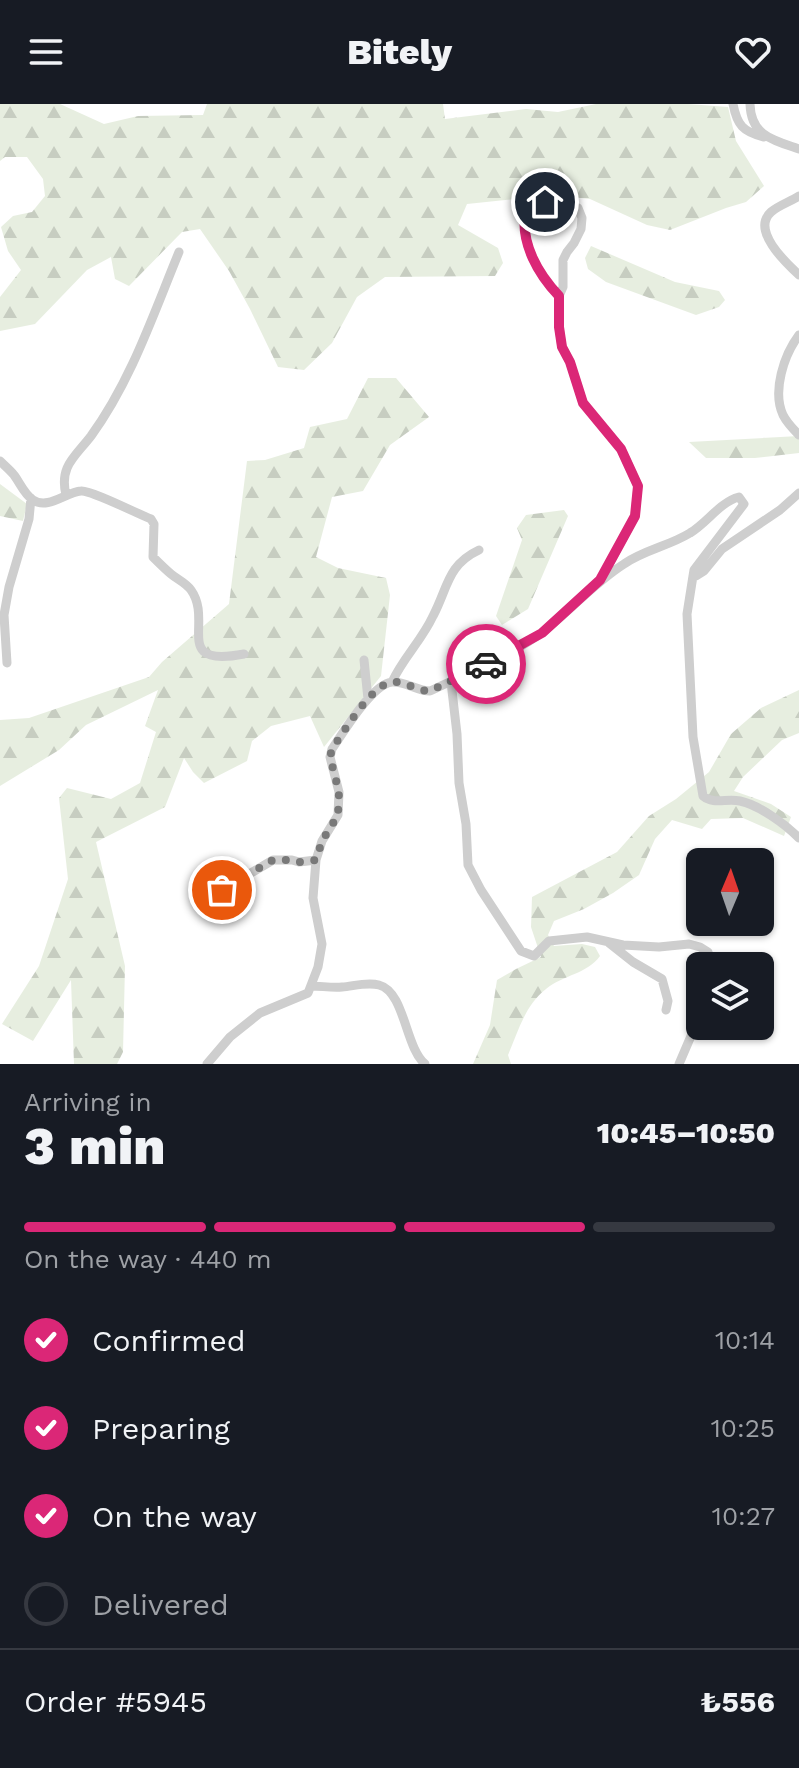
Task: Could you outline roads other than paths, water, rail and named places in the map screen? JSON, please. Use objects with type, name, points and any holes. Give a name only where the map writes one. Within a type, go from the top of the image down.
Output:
[{"type":"street","points":[[733,104],[736,120],[749,134],[799,149]]},
{"type":"street","points":[[750,104],[756,128],[771,139]]},
{"type":"street","points":[[799,196],[775,208],[764,221],[764,231],[785,262],[799,275]]},
{"type":"street","points":[[545,202],[525,213],[524,223],[527,243],[544,279],[559,296]]},
{"type":"street","points":[[578,208],[582,218],[581,229],[563,260],[563,287],[559,296],[562,347],[583,403],[621,449],[638,486],[635,516],[600,580]]},
{"type":"street","points":[[66,495],[64,474],[68,463],[92,434],[127,379],[179,252]]},
{"type":"street","points":[[799,335],[785,362],[779,397],[782,413],[799,435]]},
{"type":"street","points":[[0,461],[13,473],[24,491],[41,503],[74,491],[87,491],[151,519],[154,524],[153,557],[191,589],[197,603],[198,641],[204,652],[226,657],[244,654]]},
{"type":"street","points":[[693,576],[704,571],[722,549],[780,510],[799,493]]},
{"type":"street","points":[[207,1064],[230,1037],[260,1013],[308,993],[318,967],[322,944],[313,898],[316,860],[322,841],[338,815],[339,792],[330,757],[332,749],[368,699],[384,684],[392,682],[430,691],[542,633],[600,580],[626,562],[692,532],[734,497],[739,497],[744,504],[694,570],[687,614],[693,737],[703,796],[709,801],[739,801],[770,815],[799,838]]},
{"type":"street","points":[[7,663],[4,615],[29,519],[31,498]]},
{"type":"street","points":[[392,682],[433,618],[456,567],[464,557],[479,550]]},
{"type":"street","points":[[364,660],[368,699]]},
{"type":"street","points":[[451,682],[468,865],[521,951],[534,956],[549,941],[587,937],[623,945],[659,947],[689,944],[708,952]]},
{"type":"street","points":[[202,908],[222,890],[273,860],[316,860]]},
{"type":"street","points":[[606,941],[662,979],[668,1001],[666,1010]]},
{"type":"street","points":[[311,986],[380,985],[388,990],[402,1014],[418,1058],[425,1064]]},
{"type":"street","points":[[679,1064],[689,1040]]}]
